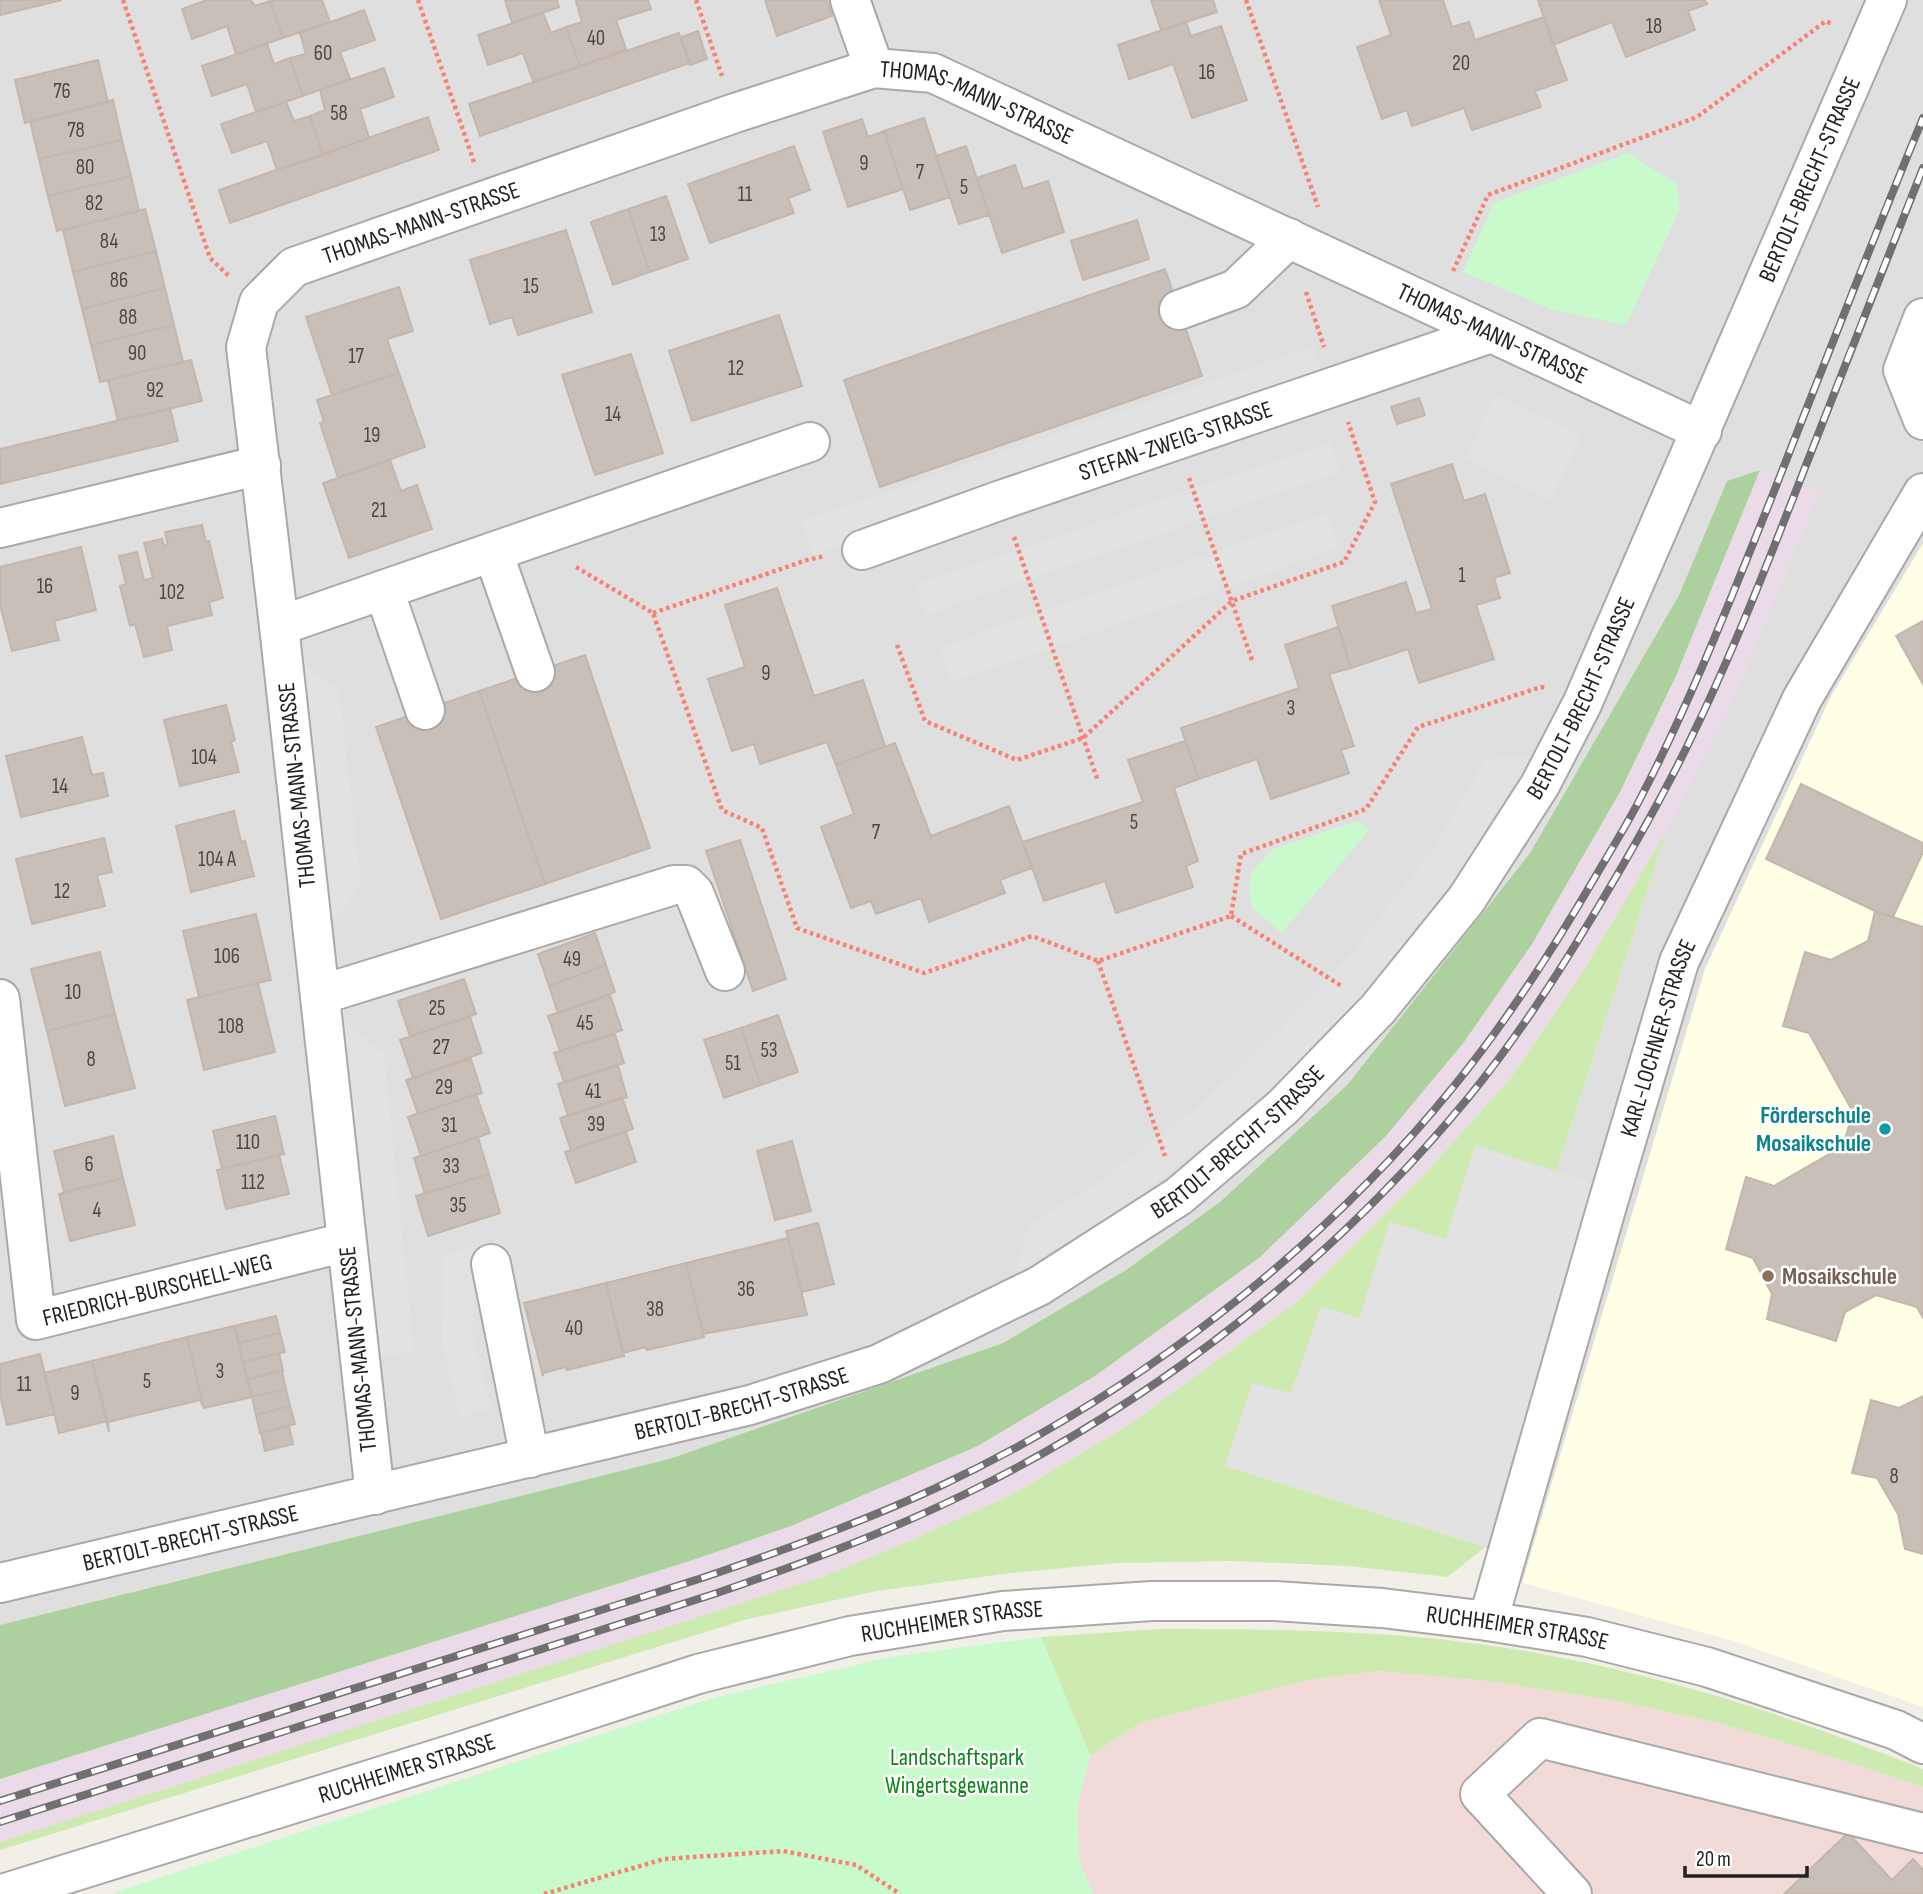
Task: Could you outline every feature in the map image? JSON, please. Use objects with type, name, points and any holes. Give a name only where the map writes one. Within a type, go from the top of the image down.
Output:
[{"type":"street","points":[[850,0],[874,68]]},
{"type":"street","name":"BERTOLT-BRECHT-STRASSE","points":[[0,1583],[751,1405],[879,1364],[1039,1286],[1179,1196],[1283,1107],[1378,1009],[1466,900],[1540,785],[1582,704],[1887,0]]},
{"type":"street","name":"THOMAS-MANN-STRASSE","points":[[375,1494],[246,347],[259,302],[294,267],[735,113],[874,68],[933,73],[1702,431]]},
{"type":"street","points":[[1179,310],[1236,289],[1289,238]]},
{"type":"street","points":[[1923,318],[1903,370],[1923,420]]},
{"type":"street","name":"STEFAN-ZWEIG-STRASSE","points":[[862,550],[1001,500],[1491,334]]},
{"type":"street","points":[[279,626],[810,442]]},
{"type":"street","points":[[0,528],[261,465]]},
{"type":"street","name":"KARL-LOCHNER-STRASSE","points":[[1488,1621],[1679,962],[1802,699],[1923,493]]},
{"type":"street","points":[[493,552],[535,672]]},
{"type":"street","points":[[384,590],[425,710]]},
{"type":"street","points":[[320,995],[674,884],[687,885],[694,893],[725,971]]},
{"type":"street","name":"FRIEDRICH-BURSCHELL-WEG","points":[[0,999],[36,1320],[346,1242]]},
{"type":"street","points":[[491,1264],[530,1458]]},
{"type":"street","name":"RUCHHEIMER STRASSE","points":[[2,1894],[456,1753],[698,1674],[850,1636],[1003,1611],[1152,1601],[1275,1601],[1382,1608],[1488,1621],[1587,1637],[1707,1667],[1895,1730],[1923,1744]]},
{"type":"street","points":[[1572,1894],[1480,1794],[1541,1738],[1923,1833]]},
{"type":"path","points":[[122,0],[209,258],[259,302]]},
{"type":"path","points":[[418,0],[487,199]]},
{"type":"path","points":[[696,0],[735,113]]},
{"type":"path","points":[[1246,0],[1336,260]]},
{"type":"path","points":[[1437,307],[1488,195],[1697,117],[1826,21],[1870,39]]},
{"type":"path","points":[[897,645],[925,721],[1017,760],[1083,738],[1232,601],[1343,562],[1375,502],[1289,238]]},
{"type":"path","points":[[1177,441],[1252,660]]},
{"type":"path","points":[[1001,500],[1098,781]]},
{"type":"path","points":[[528,539],[653,613],[722,810],[762,828],[797,928],[924,973],[1032,936],[1098,961],[1231,916]]},
{"type":"path","points":[[653,613],[807,560],[862,550]]},
{"type":"path","points":[[1231,916],[1241,854],[1366,809],[1418,727],[1541,687],[1582,704]]},
{"type":"path","points":[[1231,916],[1378,1009]]},
{"type":"path","points":[[1098,961],[1179,1196]]},
{"type":"path","points":[[544,1894],[664,1858],[783,1851],[856,1865],[900,1894]]},
{"type":"shaded area","points":[[0,0],[1923,0],[1923,1707],[1733,1641],[1522,1583],[1485,1547],[1225,1466],[1556,1172],[1667,830],[1731,704],[1818,493],[1760,470],[1727,481],[1679,595],[1530,853],[1348,1084],[1220,1202],[1126,1270],[1003,1343],[669,1459],[0,1625]]},
{"type":"shaded area","points":[[1313,346],[1324,378],[812,554],[801,521]]},
{"type":"shaded area","points":[[1496,394],[1582,436],[1550,500],[1465,458]]},
{"type":"shaded area","points":[[1330,442],[1340,472],[925,615],[915,585]]},
{"type":"shaded area","points":[[1760,470],[1818,493],[1731,704],[1667,830],[1582,973],[1509,1080],[1422,1177],[1298,1301],[1130,1424],[1013,1494],[909,1541],[819,1578],[721,1611],[0,1842],[0,1779],[696,1559],[791,1526],[978,1446],[1095,1376],[1259,1258],[1385,1137],[1620,792],[1676,676]]},
{"type":"shaded area","points":[[1327,513],[1339,548],[952,682],[940,647]]},
{"type":"shaded area","name":"Mosaikschule","points":[[1923,543],[1923,1707],[1733,1641],[1522,1583],[1705,969],[1831,696]]},
{"type":"shaded area","points":[[302,664],[339,690],[361,886],[331,923]]},
{"type":"shaded area","points":[[1531,755],[1459,872],[1384,973],[1304,1058],[1216,1136],[1121,1209],[1015,1273],[1028,1226],[1103,1179],[1196,1108],[1279,1031],[1355,949],[1433,849],[1486,759]]},
{"type":"shaded area","points":[[343,1021],[384,1053],[414,1352],[379,1356]]},
{"type":"shaded area","points":[[1475,1145],[1594,1184],[1485,1547],[1225,1466],[1252,1383],[1291,1393],[1321,1307],[1359,1319],[1390,1222],[1446,1239]]},
{"type":"shaded area","points":[[474,1247],[473,1336],[491,1408],[460,1417],[442,1342],[443,1255]]},
{"type":"shaded area","points":[[1379,1671],[1496,1682],[1617,1701],[1722,1724],[1923,1787],[1923,1894],[1093,1894],[1079,1860],[1077,1808],[1090,1756],[1140,1723],[1307,1680]]},
{"type":"green space","points":[[1628,153],[1677,184],[1680,209],[1626,325],[1553,310],[1463,272],[1494,203]]},
{"type":"green space","points":[[1760,470],[1676,676],[1620,792],[1532,944],[1464,1042],[1385,1137],[1259,1258],[1095,1376],[978,1446],[791,1526],[696,1559],[0,1779],[0,1625],[669,1459],[1003,1343],[1126,1270],[1220,1202],[1348,1084],[1530,853],[1679,595],[1727,481]]},
{"type":"green space","points":[[1358,821],[1369,830],[1282,933],[1252,908],[1249,891],[1251,873],[1273,849]]},
{"type":"green space","points":[[1667,830],[1556,1172],[1475,1146],[1446,1240],[1390,1222],[1359,1319],[1321,1307],[1291,1394],[1252,1384],[1225,1466],[1485,1547],[1448,1577],[1348,1566],[1233,1561],[1117,1563],[1011,1573],[877,1591],[748,1619],[0,1850],[0,1842],[819,1578],[1013,1494],[1130,1424],[1298,1301],[1422,1177],[1509,1080],[1582,973]]},
{"type":"green space","points":[[1160,1629],[1373,1634],[1458,1641],[1554,1656],[1662,1681],[1820,1730],[1923,1769],[1923,1787],[1722,1724],[1617,1701],[1496,1682],[1379,1671],[1307,1680],[1140,1723],[1090,1756],[1041,1637]]},
{"type":"green space","name":"Landschaftspark Wingertsgewanne","points":[[1041,1637],[1090,1756],[1077,1808],[1079,1860],[1093,1894],[110,1894],[716,1697],[890,1657]]},
{"type":"building","points":[[0,0],[62,0],[0,15]]},
{"type":"building","points":[[207,0],[251,0],[255,6],[270,1],[283,38],[236,54],[227,26],[192,39],[182,9]]},
{"type":"building","points":[[322,0],[330,22],[283,38],[270,1]]},
{"type":"building","points":[[505,0],[557,0],[559,7],[512,23]]},
{"type":"building","points":[[648,0],[651,9],[616,20],[626,49],[580,66],[566,27],[582,22],[576,1]]},
{"type":"building","points":[[765,0],[827,0],[832,16],[777,36]]},
{"type":"building","points":[[1151,0],[1213,0],[1217,12],[1161,30]]},
{"type":"building","points":[[1379,0],[1443,0],[1452,27],[1469,22],[1475,40],[1544,17],[1567,80],[1535,91],[1541,107],[1472,130],[1464,108],[1412,126],[1407,110],[1382,119],[1357,47],[1391,35]]},
{"type":"building","points":[[1538,0],[1705,0],[1707,4],[1688,11],[1695,30],[1626,57],[1612,22],[1553,45]]},
{"type":"building","points":[[364,10],[375,40],[340,52],[350,79],[303,96],[290,58],[306,54],[300,33]]},
{"type":"building","points":[[543,13],[551,33],[566,27],[580,66],[533,81],[523,53],[488,65],[478,35]]},
{"type":"building","points":[[1186,22],[1191,36],[1221,26],[1247,100],[1192,118],[1173,64],[1129,79],[1118,45]]},
{"type":"building","points":[[698,31],[707,59],[690,65],[681,37]]},
{"type":"building","points":[[679,33],[690,63],[480,136],[469,104]]},
{"type":"building","points":[[267,44],[274,64],[290,58],[303,96],[256,112],[247,84],[212,96],[202,66]]},
{"type":"building","points":[[98,60],[108,102],[25,123],[15,80]]},
{"type":"building","points":[[384,68],[394,97],[360,109],[369,138],[323,155],[310,116],[325,110],[320,90]]},
{"type":"building","points":[[113,100],[122,140],[39,159],[30,121]]},
{"type":"building","points":[[286,102],[294,121],[310,116],[323,155],[277,170],[267,141],[232,153],[221,124]]},
{"type":"building","points":[[428,117],[439,150],[230,223],[219,190]]},
{"type":"building","points":[[924,118],[950,197],[910,210],[884,131]]},
{"type":"building","points":[[862,119],[868,137],[884,131],[903,189],[848,207],[823,132]]},
{"type":"building","points":[[122,140],[131,176],[48,196],[39,159]]},
{"type":"building","points":[[794,146],[810,190],[788,198],[794,213],[710,243],[688,184]]},
{"type":"building","points":[[966,146],[989,215],[959,224],[936,156]]},
{"type":"building","points":[[1015,165],[1023,189],[1048,181],[1064,232],[1002,253],[977,178]]},
{"type":"building","points":[[131,176],[139,211],[57,231],[48,196]]},
{"type":"building","points":[[666,196],[688,259],[650,272],[628,209]]},
{"type":"building","points":[[145,209],[156,251],[73,272],[63,230]]},
{"type":"building","points":[[628,209],[650,272],[613,285],[591,222]]},
{"type":"building","points":[[1137,220],[1149,259],[1083,280],[1071,241]]},
{"type":"building","points":[[566,230],[592,312],[518,335],[512,317],[490,324],[470,260]]},
{"type":"building","points":[[156,251],[165,288],[82,309],[73,272]]},
{"type":"building","points":[[1165,269],[1202,376],[880,487],[844,380]]},
{"type":"building","points":[[399,287],[413,331],[387,339],[399,373],[332,395],[306,317]]},
{"type":"building","points":[[165,288],[174,325],[91,345],[82,309]]},
{"type":"building","points":[[779,315],[802,386],[692,421],[669,351]]},
{"type":"building","points":[[174,325],[183,362],[100,382],[91,345]]},
{"type":"building","points":[[631,354],[663,453],[595,475],[562,375]]},
{"type":"building","points":[[191,360],[202,401],[118,421],[108,380]]},
{"type":"building","points":[[399,373],[425,447],[338,478],[320,423],[324,422],[317,400]]},
{"type":"building","points":[[1419,398],[1425,415],[1397,424],[1391,407]]},
{"type":"building","points":[[170,408],[178,441],[0,484],[0,449]]},
{"type":"building","points":[[390,460],[401,491],[417,485],[432,529],[349,558],[323,483]]},
{"type":"building","points":[[1452,464],[1464,501],[1485,494],[1510,573],[1494,578],[1500,598],[1476,605],[1494,659],[1419,683],[1408,649],[1351,668],[1332,606],[1406,582],[1416,613],[1432,609],[1391,484]]},
{"type":"building","points":[[202,525],[206,542],[209,541],[223,598],[209,602],[212,615],[167,626],[172,650],[144,657],[135,624],[130,626],[120,586],[126,584],[119,556],[137,552],[144,580],[153,578],[144,543],[162,539],[164,546],[168,544],[165,532]]},
{"type":"building","points":[[81,547],[96,610],[54,621],[59,640],[12,651],[0,605],[0,567]]},
{"type":"building","points":[[777,588],[814,696],[863,680],[885,746],[836,765],[827,742],[760,764],[754,744],[732,751],[708,679],[745,667],[725,605]]},
{"type":"building","points":[[1923,621],[1923,684],[1896,636]]},
{"type":"building","points":[[1338,627],[1351,668],[1329,674],[1354,746],[1341,750],[1349,773],[1271,799],[1257,759],[1199,779],[1181,728],[1299,688],[1285,645]]},
{"type":"building","points":[[585,655],[650,848],[545,884],[479,691]]},
{"type":"building","points":[[479,691],[545,884],[441,919],[376,727]]},
{"type":"building","points":[[226,705],[235,740],[231,742],[239,772],[180,786],[164,720]]},
{"type":"building","points":[[82,737],[92,775],[103,773],[108,796],[21,817],[6,756]]},
{"type":"building","points":[[1185,741],[1199,779],[1174,788],[1198,861],[1186,866],[1193,887],[1116,913],[1105,881],[1044,901],[1023,842],[1143,802],[1128,760]]},
{"type":"building","points":[[895,743],[931,836],[1009,806],[1032,868],[1000,880],[1005,893],[929,922],[921,898],[876,914],[871,901],[851,908],[821,827],[854,814],[836,765]]},
{"type":"building","points":[[1801,784],[1923,843],[1923,852],[1893,917],[1766,859]]},
{"type":"building","points":[[234,811],[241,842],[245,841],[254,876],[191,892],[176,826]]},
{"type":"building","points":[[104,838],[112,872],[97,875],[105,906],[32,924],[16,859]]},
{"type":"building","points":[[740,840],[786,979],[753,991],[706,851]]},
{"type":"building","name":"Förderschule Mosaikschule","points":[[1875,911],[1923,927],[1923,1318],[1917,1307],[1876,1295],[1845,1312],[1836,1341],[1767,1319],[1772,1294],[1753,1258],[1726,1249],[1746,1177],[1774,1186],[1843,1146],[1853,1112],[1809,1033],[1783,1026],[1805,952],[1831,960],[1868,941]]},
{"type":"building","points":[[256,914],[271,980],[199,997],[183,931]]},
{"type":"building","points":[[595,933],[606,965],[549,986],[538,954]]},
{"type":"building","points":[[100,952],[115,1014],[47,1031],[31,969]]},
{"type":"building","points":[[606,965],[615,992],[558,1013],[549,986]]},
{"type":"building","points":[[464,979],[476,1014],[410,1036],[398,1001]]},
{"type":"building","points":[[258,983],[275,1052],[204,1070],[187,1000]]},
{"type":"building","points":[[610,995],[622,1030],[560,1051],[548,1016]]},
{"type":"building","points":[[115,1014],[135,1088],[65,1106],[47,1031]]},
{"type":"building","points":[[778,1015],[798,1072],[761,1085],[741,1028]]},
{"type":"building","points":[[470,1017],[482,1053],[413,1078],[400,1040]]},
{"type":"building","points":[[741,1028],[761,1085],[724,1098],[704,1040]]},
{"type":"building","points":[[615,1034],[624,1063],[564,1082],[554,1053]]},
{"type":"building","points":[[471,1059],[482,1093],[418,1114],[406,1080]]},
{"type":"building","points":[[618,1066],[627,1097],[568,1116],[558,1084]]},
{"type":"building","points":[[476,1094],[490,1133],[421,1156],[408,1117]]},
{"type":"building","points":[[622,1097],[633,1129],[571,1150],[560,1118]]},
{"type":"building","points":[[275,1116],[284,1154],[222,1169],[213,1131]]},
{"type":"building","points":[[626,1132],[636,1162],[576,1183],[565,1152]]},
{"type":"building","points":[[113,1136],[123,1178],[64,1192],[54,1151]]},
{"type":"building","points":[[478,1137],[489,1174],[425,1194],[414,1158]]},
{"type":"building","points":[[792,1141],[811,1211],[775,1220],[757,1151]]},
{"type":"building","points":[[279,1155],[289,1194],[226,1209],[217,1170]]},
{"type":"building","points":[[489,1174],[500,1213],[428,1236],[416,1196]]},
{"type":"building","points":[[123,1178],[135,1225],[70,1241],[59,1194]]},
{"type":"building","points":[[818,1223],[834,1284],[802,1292],[786,1231]]},
{"type":"building","points":[[788,1238],[807,1315],[703,1334],[686,1263]]},
{"type":"building","points":[[686,1263],[704,1337],[623,1353],[606,1283]]},
{"type":"building","points":[[606,1283],[624,1356],[567,1370],[566,1367],[543,1373],[543,1376],[524,1303]]},
{"type":"building","points":[[276,1316],[280,1333],[239,1343],[234,1326]]},
{"type":"building","points":[[234,1326],[252,1397],[204,1408],[187,1337]]},
{"type":"building","points":[[280,1333],[285,1352],[243,1362],[239,1343]]},
{"type":"building","points":[[187,1337],[204,1408],[200,1400],[108,1422],[109,1432],[92,1361]]},
{"type":"building","points":[[279,1353],[283,1371],[247,1379],[243,1362]]},
{"type":"building","points":[[40,1354],[55,1414],[7,1425],[0,1395],[0,1364]]},
{"type":"building","points":[[92,1361],[107,1421],[59,1433],[44,1373]]},
{"type":"building","points":[[282,1371],[286,1389],[252,1397],[247,1379]]},
{"type":"building","points":[[286,1389],[290,1406],[256,1415],[252,1397]]},
{"type":"building","points":[[1923,1396],[1923,1554],[1905,1549],[1898,1514],[1877,1478],[1852,1473],[1871,1400],[1899,1408]]},
{"type":"building","points":[[290,1406],[295,1424],[260,1433],[256,1415]]},
{"type":"building","points":[[289,1426],[293,1444],[265,1451],[261,1433]]},
{"type":"building","points":[[1848,1833],[1892,1880],[1913,1859],[1923,1870],[1923,1894],[1784,1894]]},
{"type":"railway","points":[[0,1801],[702,1578],[878,1513],[936,1488],[1009,1451],[1080,1410],[1150,1365],[1217,1316],[1282,1263],[1343,1207],[1401,1148],[1474,1061],[1545,959],[1628,821],[1658,764],[1709,652],[1923,118]]},
{"type":"railway","points":[[0,1822],[717,1593],[811,1560],[903,1523],[1035,1458],[1104,1417],[1237,1324],[1299,1272],[1359,1217],[1415,1159],[1486,1075],[1554,979],[1637,840],[1710,699],[1739,631],[1923,168]]},
{"type":"place","name":"Förderschule Mosaikschule","points":[[1885,1129]]},
{"type":"place","name":"Mosaikschule","points":[[1768,1276]]}]
